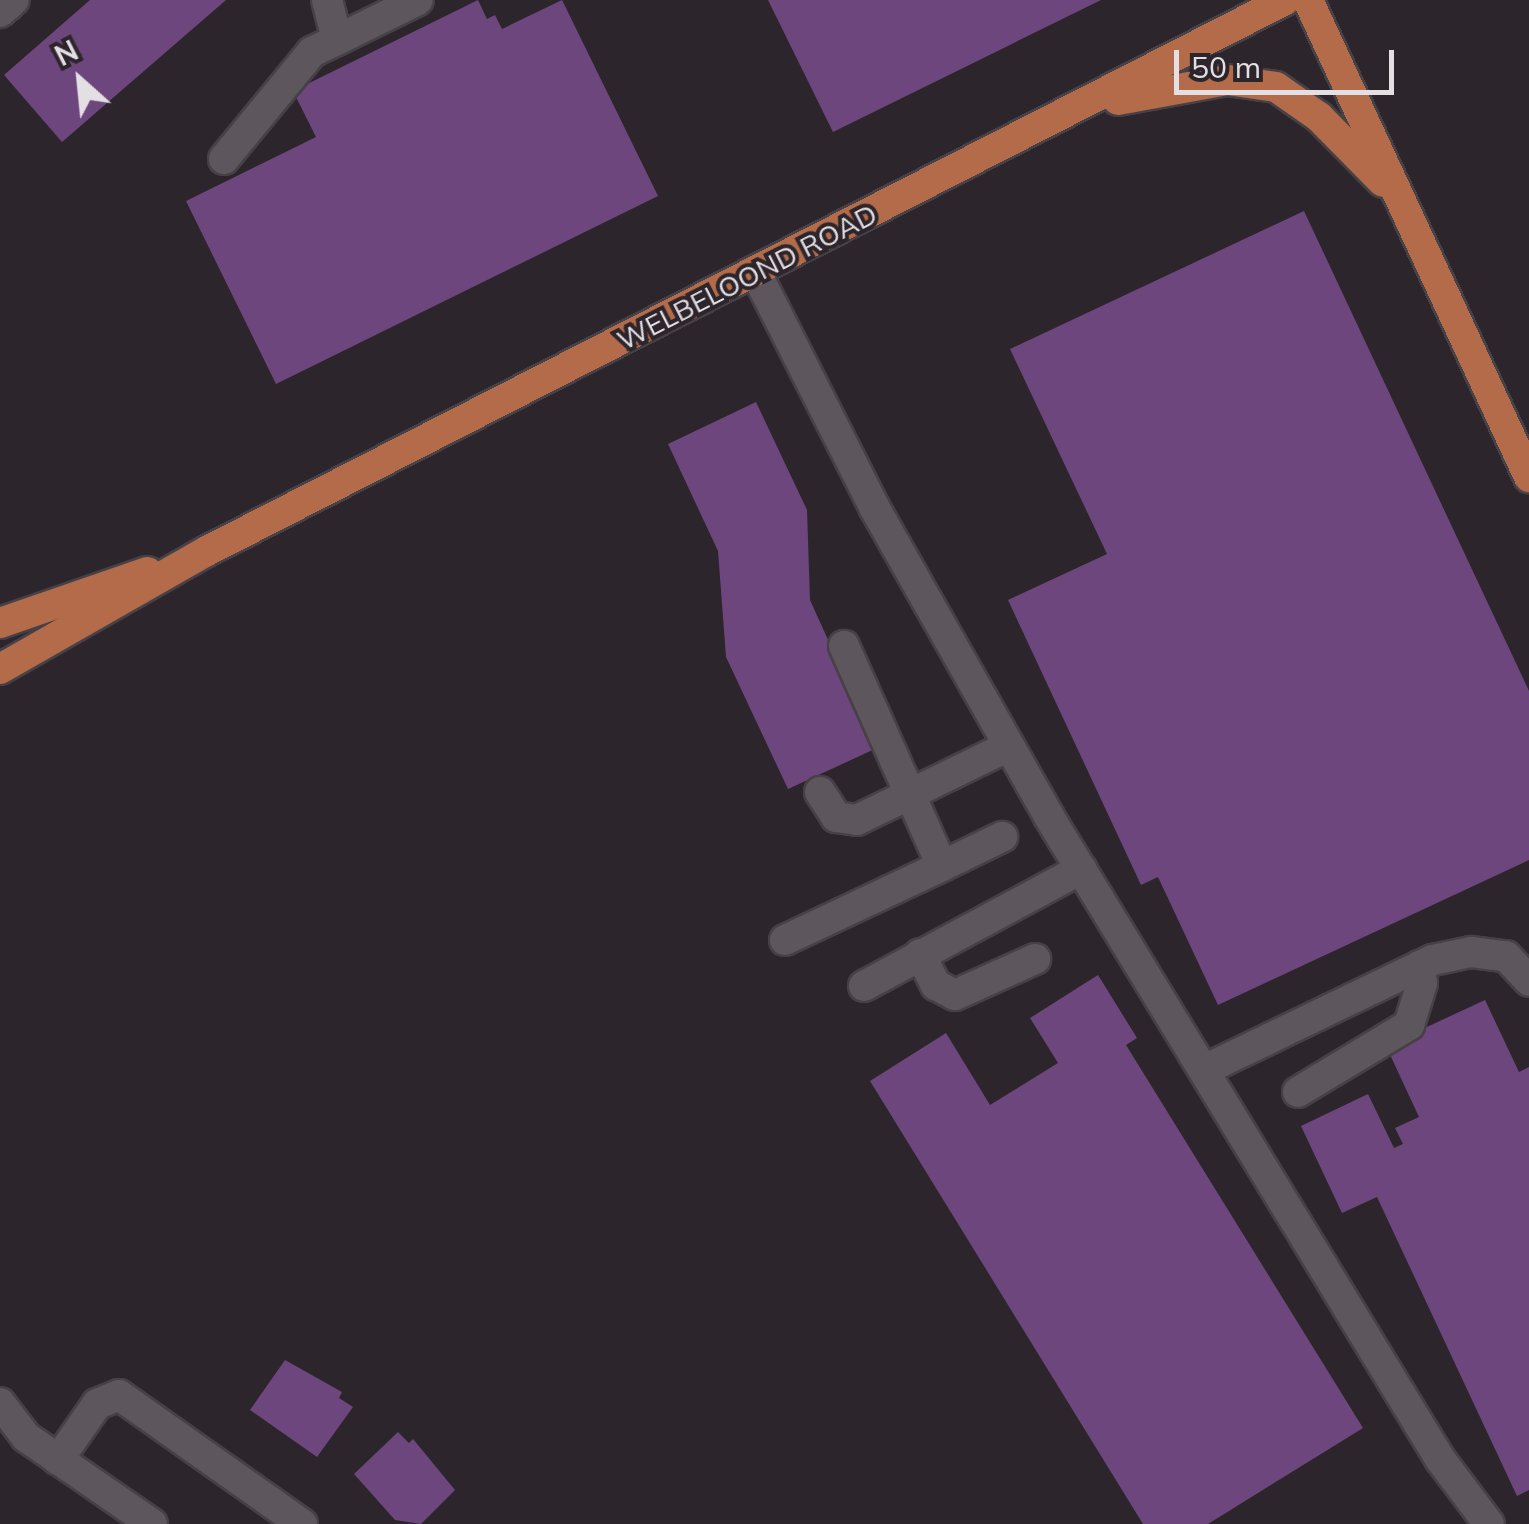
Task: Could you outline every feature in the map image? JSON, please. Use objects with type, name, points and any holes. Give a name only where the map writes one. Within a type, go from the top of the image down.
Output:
[{"type":"main road","name":"WELBELOOND ROAD","points":[[0,670],[207,552],[1285,0]]},
{"type":"main road","points":[[1308,0],[1529,477]]},
{"type":"main road","points":[[1076,110],[1228,80],[1276,87],[1319,118],[1400,198]]},
{"type":"main road","name":"WELBELOOND ROAD","points":[[0,623],[207,552]]},
{"type":"street","points":[[0,12],[14,0]]},
{"type":"street","points":[[327,0],[337,40]]},
{"type":"street","points":[[224,159],[312,52],[418,0]]},
{"type":"street","points":[[756,273],[874,507],[1009,746],[1440,1459],[1489,1524]]},
{"type":"street","points":[[844,646],[942,866]]},
{"type":"street","points":[[820,792],[836,817],[849,821],[1009,746]]},
{"type":"street","points":[[785,940],[1002,837]]},
{"type":"street","points":[[864,986],[1081,868]]},
{"type":"street","points":[[1204,1070],[1420,966],[1471,952],[1506,956],[1529,981]]},
{"type":"street","points":[[920,954],[936,985],[956,996],[1036,958]]},
{"type":"street","points":[[1298,1092],[1409,1025],[1422,983],[1420,966]]},
{"type":"street","points":[[58,1460],[97,1404],[119,1395],[302,1524]]},
{"type":"street","points":[[0,1403],[26,1438],[152,1524]]},
{"type":"building","points":[[90,0],[226,0],[62,142],[4,75]]},
{"type":"building","points":[[478,0],[487,19],[495,15],[502,29],[562,0],[658,196],[276,384],[186,201],[316,137],[293,91]]},
{"type":"building","points":[[768,0],[1101,0],[833,132]]},
{"type":"building","points":[[1304,211],[1529,691],[1529,860],[1218,1005],[1158,877],[1141,885],[1008,600],[1107,554],[1010,349]]},
{"type":"building","points":[[756,402],[807,510],[810,600],[877,748],[788,789],[726,657],[718,551],[668,444]]},
{"type":"building","points":[[1098,975],[1137,1038],[1126,1045],[1363,1428],[1208,1524],[1143,1524],[870,1081],[946,1033],[990,1105],[1058,1063],[1030,1018]]},
{"type":"building","points":[[1485,1000],[1519,1072],[1529,1067],[1529,1490],[1517,1496],[1377,1197],[1342,1213],[1301,1126],[1368,1094],[1394,1148],[1403,1144],[1395,1128],[1419,1117],[1386,1046]]},
{"type":"building","points":[[285,1360],[342,1392],[339,1398],[353,1407],[317,1457],[250,1410]]},
{"type":"building","points":[[398,1432],[409,1443],[413,1439],[455,1490],[421,1524],[395,1520],[354,1474]]}]
